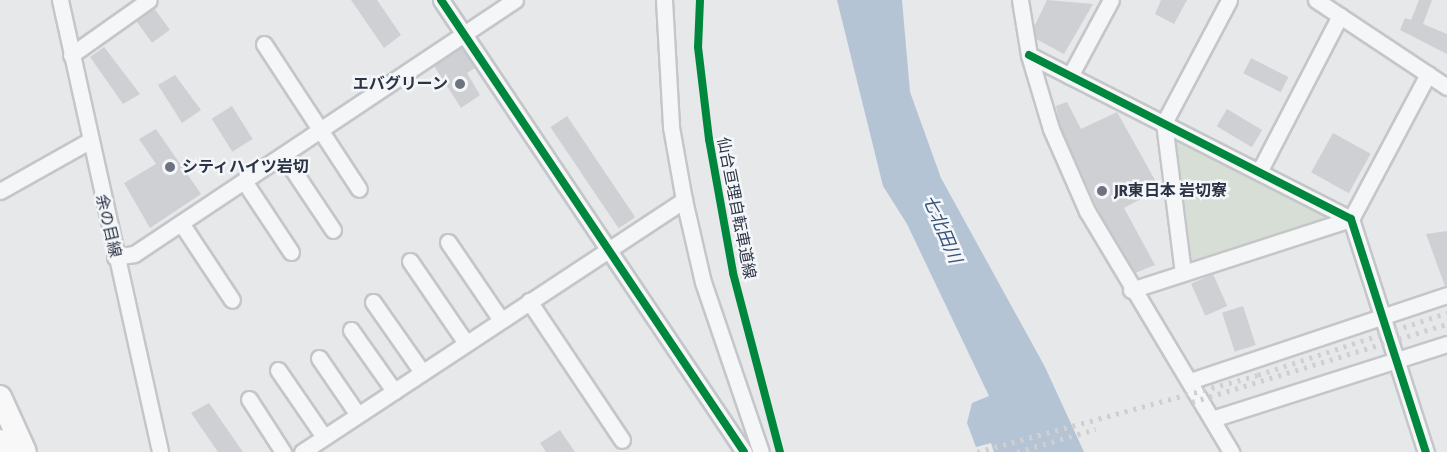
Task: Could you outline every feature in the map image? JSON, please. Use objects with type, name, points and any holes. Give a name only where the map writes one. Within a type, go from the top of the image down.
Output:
[{"type":"main road","points":[[0,397],[25,452]]},
{"type":"main road","points":[[0,441],[5,452]]},
{"type":"street","name":"余の目線","points":[[60,0],[78,50],[89,141],[123,256],[160,452]]},
{"type":"street","points":[[78,50],[149,0]]},
{"type":"street","points":[[441,0],[605,250],[744,452]]},
{"type":"street","points":[[123,256],[181,223],[514,0]]},
{"type":"street","points":[[664,0],[671,127],[684,200],[703,282],[761,452]]},
{"type":"street","points":[[1020,0],[1029,55],[1051,129],[1087,211],[1131,290],[1190,381],[1232,452]]},
{"type":"street","points":[[1071,76],[1111,0]]},
{"type":"street","points":[[1183,273],[1164,123],[1229,0]]},
{"type":"street","points":[[1316,0],[1447,87]]},
{"type":"street","points":[[1259,172],[1340,16]]},
{"type":"street","points":[[264,44],[359,189]]},
{"type":"street","points":[[1029,55],[1352,219],[1426,452]]},
{"type":"street","points":[[1131,290],[1352,219],[1428,74]]},
{"type":"street","points":[[0,191],[89,141]]},
{"type":"street","points":[[283,155],[333,230]]},
{"type":"street","points":[[244,181],[291,252]]},
{"type":"street","points":[[302,452],[684,200]]},
{"type":"street","points":[[181,223],[232,300]]},
{"type":"street","points":[[448,242],[501,320]]},
{"type":"street","points":[[410,261],[466,343]]},
{"type":"street","points":[[1190,381],[1447,295]]},
{"type":"street","points":[[529,301],[622,440]]},
{"type":"street","points":[[373,302],[422,372]]},
{"type":"street","points":[[351,330],[394,391]]},
{"type":"street","points":[[1212,419],[1447,344]]},
{"type":"street","points":[[319,358],[358,415]]},
{"type":"street","points":[[278,370],[324,437]]},
{"type":"street","points":[[249,399],[283,452]]},
{"type":"shaded area","points":[[1179,138],[1326,214],[1324,221],[1191,262],[1170,144]]},
{"type":"water","name":"七北田川","points":[[837,0],[902,0],[910,92],[941,178],[1045,367],[1084,452],[994,452],[991,443],[976,447],[967,423],[972,403],[989,396],[907,224],[883,186]]},
{"type":"building","points":[[351,0],[377,0],[401,35],[384,48]]},
{"type":"building","points":[[1047,0],[1093,4],[1064,54],[1036,39],[1034,27]]},
{"type":"building","points":[[1161,0],[1187,0],[1174,24],[1155,14]]},
{"type":"building","points":[[1419,0],[1432,0],[1423,24],[1447,34],[1447,54],[1400,30],[1405,18],[1411,20]]},
{"type":"building","points":[[154,8],[170,30],[152,43],[136,21]]},
{"type":"building","points":[[104,47],[140,94],[123,104],[90,57]]},
{"type":"building","name":"エバグリーン","points":[[461,48],[475,68],[467,73],[480,95],[461,108],[434,66]]},
{"type":"building","points":[[1251,58],[1288,77],[1281,92],[1243,73]]},
{"type":"building","points":[[175,75],[201,110],[182,123],[158,85]]},
{"type":"building","points":[[1067,102],[1081,129],[1117,112],[1160,189],[1124,208],[1155,265],[1135,273],[1100,214],[1060,126],[1056,106]]},
{"type":"building","points":[[232,106],[253,139],[232,152],[212,119]]},
{"type":"building","points":[[1227,109],[1262,130],[1252,147],[1217,126]]},
{"type":"building","points":[[567,116],[635,217],[619,228],[550,127]]},
{"type":"building","points":[[156,129],[201,194],[150,228],[124,183],[156,164],[139,139]]},
{"type":"building","points":[[1333,133],[1371,154],[1349,193],[1311,172]]},
{"type":"building","points":[[1447,231],[1447,285],[1445,286],[1426,234]]},
{"type":"building","points":[[1213,274],[1227,306],[1205,316],[1191,284]]},
{"type":"building","points":[[1243,306],[1256,345],[1235,352],[1222,313]]},
{"type":"building","points":[[209,403],[243,452],[218,452],[191,413]]},
{"type":"building","points":[[560,430],[575,452],[546,452],[540,443]]},
{"type":"railway","points":[[977,452],[1258,375],[1447,313]]},
{"type":"railway","points":[[1192,402],[1447,324]]},
{"type":"railway","points":[[1017,452],[1096,429]]},
{"type":"cycle path","points":[[441,0],[744,452]]},
{"type":"cycle path","name":"仙台亘理自転車道線","points":[[700,0],[698,47],[709,139],[733,273],[780,452]]},
{"type":"cycle path","points":[[1029,55],[1351,219],[1426,452]]},
{"type":"place","name":"エバグリーン","points":[[460,84]]},
{"type":"place","name":"シティハイツ岩切","points":[[170,167]]},
{"type":"place","name":"JR東日本 岩切寮","points":[[1102,191]]}]
